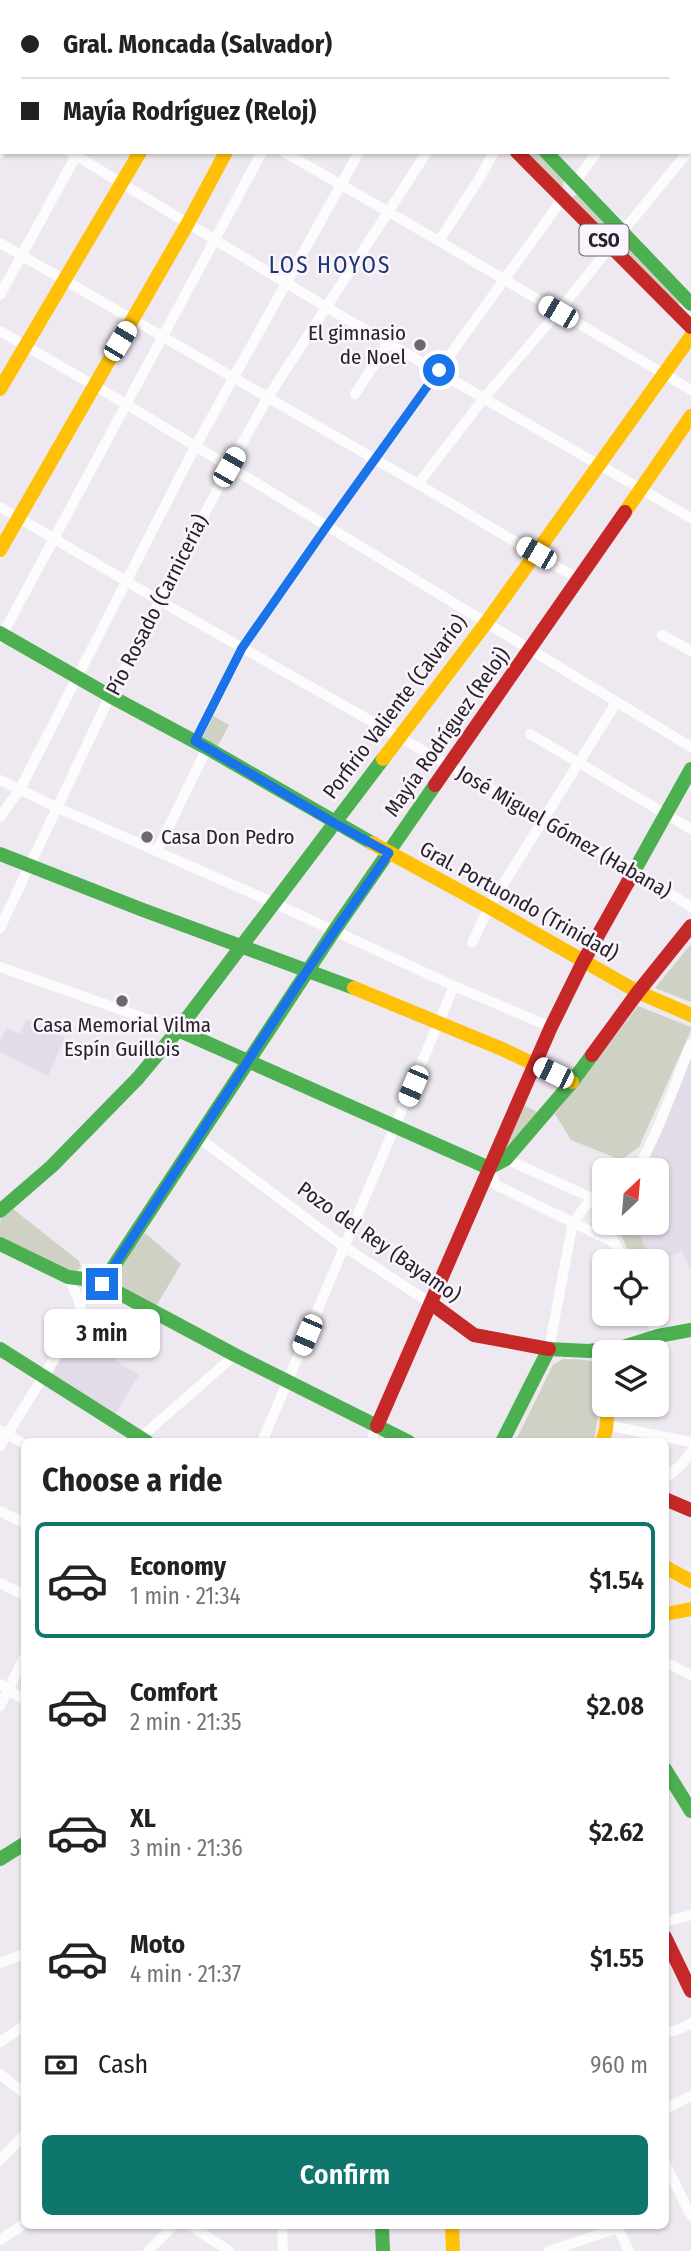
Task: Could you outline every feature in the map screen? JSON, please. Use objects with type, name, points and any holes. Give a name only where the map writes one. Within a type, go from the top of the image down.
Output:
[{"type":"street","points":[[0,295],[74,154]]},
{"type":"street","points":[[77,154],[326,307],[691,517]]},
{"type":"street","points":[[0,389],[139,154]]},
{"type":"street","points":[[0,550],[225,154]]},
{"type":"street","points":[[1,635],[261,154]]},
{"type":"street","points":[[287,154],[691,390]]},
{"type":"street","points":[[0,817],[20,789],[195,447],[358,154]]},
{"type":"street","name":"Pío Rosado (Carnicería)","points":[[0,928],[110,696],[229,467],[268,397],[426,154]]},
{"type":"street","points":[[439,241],[493,154]]},
{"type":"street","name":"CSO","points":[[519,154],[691,327]]},
{"type":"street","name":"CSO","points":[[548,154],[691,304]]},
{"type":"street","points":[[157,850],[242,648],[596,154]]},
{"type":"street","points":[[623,231],[687,154]]},
{"type":"street","points":[[0,243],[578,579]]},
{"type":"street","points":[[418,484],[484,398],[611,246]]},
{"type":"street","points":[[0,331],[126,404],[691,747]]},
{"type":"street","name":"Porfirio Valiente (Calvario)","points":[[0,1211],[52,1166],[138,1078],[178,1030],[486,623],[691,336]]},
{"type":"street","points":[[355,394],[389,342]]},
{"type":"street","name":"Mayía Rodríguez (Reloj)","points":[[102,1284],[306,972],[691,416]]},
{"type":"street","name":"José Miguel Gómez (Habana)","points":[[0,507],[633,870],[691,907]]},
{"type":"street","name":"Gral. Portuondo (Trinidad)","points":[[1,635],[583,962],[638,992],[691,1015]]},
{"type":"street","points":[[662,635],[691,651]]},
{"type":"street","points":[[472,943],[489,907],[616,703]]},
{"type":"street","points":[[530,734],[691,829]]},
{"type":"street","points":[[372,1438],[551,1027],[583,962],[691,769]]},
{"type":"street","points":[[0,780],[454,986],[551,1027]]},
{"type":"street","points":[[0,854],[440,1023],[535,1063],[572,1082]]},
{"type":"street","points":[[489,1168],[506,1159],[572,1082],[638,992],[691,926]]},
{"type":"street","points":[[0,967],[178,1030],[250,1061],[489,1168],[496,1185],[615,1242]]},
{"type":"street","points":[[264,1438],[454,986]]},
{"type":"street","points":[[643,1158],[691,1044]]},
{"type":"street","name":"Pozo del Rey (Bayamo)","points":[[199,1138],[343,1245],[474,1335],[549,1349],[589,1352]]},
{"type":"street","points":[[500,1142],[506,1159],[592,1198],[573,1222],[549,1349],[504,1438]]},
{"type":"street","points":[[612,1236],[618,1249]]},
{"type":"street","points":[[0,1244],[68,1277],[102,1284],[235,1355],[401,1438]]},
{"type":"street","points":[[0,1446],[4,1432],[44,1377],[82,1314],[79,1300],[68,1277]]},
{"type":"street","points":[[654,1326],[660,1340]]},
{"type":"street","points":[[660,1340],[691,1330]]},
{"type":"street","points":[[660,1340],[691,1337]]},
{"type":"street","points":[[0,1349],[137,1438]]},
{"type":"street","points":[[145,1438],[235,1355]]},
{"type":"street","points":[[606,1417],[604,1436],[633,1438]]},
{"type":"street","points":[[4,1432],[21,1442]]},
{"type":"street","points":[[669,1440],[691,1442]]},
{"type":"street","points":[[669,1475],[691,1452]]},
{"type":"street","points":[[669,1501],[691,1510]]},
{"type":"street","points":[[0,1511],[21,1522]]},
{"type":"street","points":[[669,1569],[691,1581]]},
{"type":"street","points":[[0,1583],[21,1594]]},
{"type":"street","points":[[669,1613],[691,1609]]},
{"type":"street","points":[[0,1706],[4,1686],[21,1662]]},
{"type":"street","points":[[669,1664],[691,1675]]},
{"type":"street","points":[[4,1686],[21,1698]]},
{"type":"street","points":[[670,1787],[691,1811]]},
{"type":"street","points":[[0,1859],[21,1846]]},
{"type":"street","points":[[669,1921],[691,1915]]},
{"type":"street","points":[[669,1945],[691,1991]]},
{"type":"street","points":[[0,1963],[21,1955]]},
{"type":"street","points":[[669,2032],[691,2023]]},
{"type":"street","points":[[0,2042],[21,2028]]},
{"type":"street","points":[[0,2074],[21,2091]]},
{"type":"street","points":[[669,2107],[691,2096]]},
{"type":"street","points":[[0,2160],[21,2138]]},
{"type":"street","points":[[669,2172],[691,2216]]},
{"type":"street","points":[[0,2240],[21,2226]]},
{"type":"street","points":[[148,2251],[170,2229]]},
{"type":"street","points":[[196,2229],[229,2251]]},
{"type":"street","points":[[282,2229],[283,2251]]},
{"type":"street","points":[[382,2229],[383,2251]]},
{"type":"street","points":[[452,2229],[453,2251]]},
{"type":"street","points":[[549,2251],[611,2229]]},
{"type":"street","points":[[618,2229],[629,2251]]},
{"type":"shaded area","points":[[525,154],[540,154],[564,180],[560,188]]},
{"type":"shaded area","points":[[578,194],[682,301],[677,306],[572,197]]},
{"type":"shaded area","points":[[212,715],[229,725],[216,749],[199,740]]},
{"type":"shaded area","points":[[691,944],[691,1002],[655,988]]},
{"type":"shaded area","points":[[638,1006],[691,1027],[639,1147],[624,1158],[616,1158],[571,1140],[555,1114]]},
{"type":"shaded area","points":[[26,1019],[65,1037],[48,1076],[0,1052],[0,1042],[6,1028],[20,1034]]},
{"type":"shaded area","points":[[691,1052],[691,1272],[682,1251],[669,1257],[669,1249],[646,1249],[640,1236],[669,1235],[671,1165],[669,1158],[648,1155]]},
{"type":"shaded area","points":[[520,1103],[539,1113],[508,1146],[504,1144]]},
{"type":"shaded area","points":[[13,1209],[79,1261],[81,1267],[76,1272],[68,1272],[0,1240],[0,1220]]},
{"type":"shaded area","points":[[145,1233],[181,1264],[155,1308],[117,1287],[114,1275]]},
{"type":"shaded area","points":[[622,1236],[640,1236],[646,1249],[627,1249]]},
{"type":"shaded area","points":[[89,1310],[131,1332],[115,1360],[139,1375],[115,1414],[51,1376]]},
{"type":"shaded area","points":[[563,1359],[592,1362],[592,1417],[598,1417],[595,1438],[517,1438],[553,1365]]},
{"type":"traffic: fast","points":[[548,154],[691,304]]},
{"type":"traffic: fast","points":[[0,633],[372,843]]},
{"type":"traffic: fast","points":[[0,1211],[52,1166],[138,1078],[178,1030],[383,759]]},
{"type":"traffic: fast","points":[[628,882],[691,769]]},
{"type":"traffic: fast","points":[[102,1284],[334,931],[435,785]]},
{"type":"traffic: fast","points":[[0,854],[354,988]]},
{"type":"traffic: fast","points":[[178,1030],[489,1168],[506,1159],[592,1055]]},
{"type":"traffic: fast","points":[[0,1244],[68,1277],[102,1284],[235,1355],[401,1438]]},
{"type":"traffic: fast","points":[[504,1438],[549,1349],[588,1351],[623,1347],[658,1336],[691,1330]]},
{"type":"traffic: fast","points":[[0,1349],[141,1438]]},
{"type":"traffic: fast","points":[[669,1775],[691,1811]]},
{"type":"traffic: fast","points":[[0,1859],[21,1846]]},
{"type":"traffic: fast","points":[[382,2229],[383,2251]]},
{"type":"traffic: slow","points":[[0,389],[139,154]]},
{"type":"traffic: slow","points":[[0,550],[225,154]]},
{"type":"traffic: slow","points":[[383,759],[486,623],[691,336]]},
{"type":"traffic: slow","points":[[625,512],[691,416]]},
{"type":"traffic: slow","points":[[372,843],[638,992],[691,1015]]},
{"type":"traffic: slow","points":[[354,988],[502,1049],[572,1082]]},
{"type":"traffic: slow","points":[[603,1438],[607,1417]]},
{"type":"traffic: slow","points":[[669,1569],[691,1581]]},
{"type":"traffic: slow","points":[[669,1613],[691,1609]]},
{"type":"traffic: slow","points":[[452,2229],[453,2251]]},
{"type":"traffic: jam","points":[[519,154],[691,327]]},
{"type":"traffic: jam","points":[[435,785],[625,512]]},
{"type":"traffic: jam","points":[[377,1426],[551,1027],[583,962],[628,882]]},
{"type":"traffic: jam","points":[[592,1055],[691,926]]},
{"type":"traffic: jam","points":[[432,1304],[474,1335],[549,1349]]},
{"type":"traffic: jam","points":[[669,1501],[691,1510]]},
{"type":"traffic: jam","points":[[669,1945],[691,1991]]},
{"type":"place","name":"El gimnasio de Noel","points":[[420,345]]},
{"type":"place","name":"Casa Don Pedro","points":[[147,837]]},
{"type":"place","name":"Casa Memorial Vilma Espín Guillois","points":[[122,1001]]},
{"type":"district","name":"LOS HOYOS","points":[[330,265]]},
{"type":"route","points":[[102,1284],[306,972],[389,853],[195,741],[242,648],[439,370]]}]
